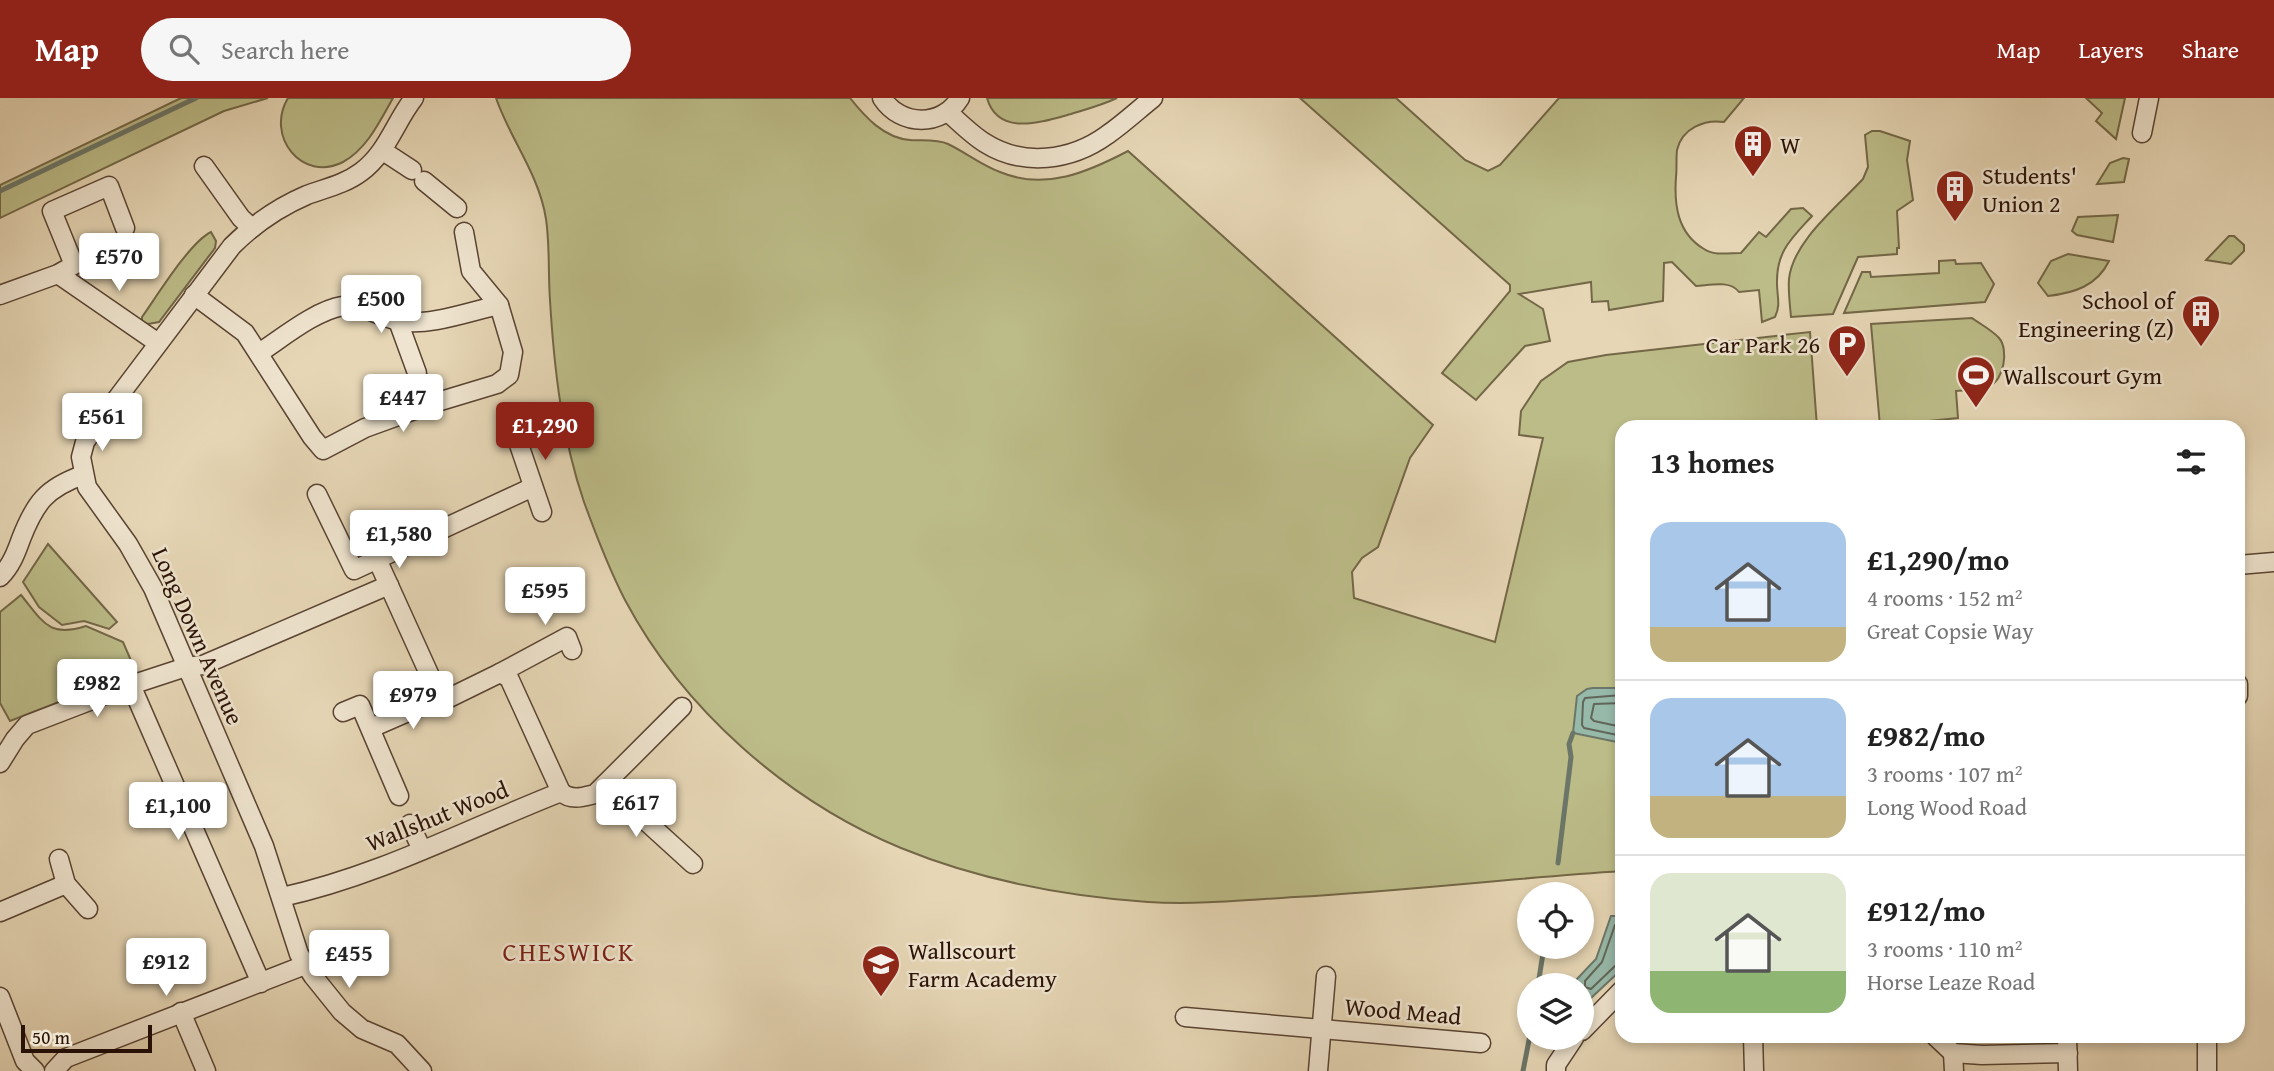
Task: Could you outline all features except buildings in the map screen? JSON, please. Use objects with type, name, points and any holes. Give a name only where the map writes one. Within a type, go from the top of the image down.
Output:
[{"type":"street","points":[[0,577],[12,562],[28,522],[45,496],[52,489],[83,475],[81,457],[85,442],[232,246],[268,217],[307,196],[362,172],[383,151],[414,98]]},
{"type":"street","points":[[882,98],[897,114],[909,119],[936,118],[954,105],[985,143],[1010,156],[1054,158],[1086,147],[1106,136],[1153,98]]},
{"type":"street","points":[[2142,133],[2149,98]]},
{"type":"street","points":[[383,151],[418,175],[457,208]]},
{"type":"street","points":[[204,166],[241,218],[252,228]]},
{"type":"street","points":[[0,295],[58,274],[74,265],[52,211],[109,186],[125,228]]},
{"type":"street","points":[[194,295],[239,326],[312,438],[323,450],[365,428],[506,379],[511,371],[513,352],[499,305],[471,271],[464,232]]},
{"type":"street","points":[[58,274],[159,343]]},
{"type":"street","points":[[259,353],[332,309],[353,306],[398,321],[418,323],[499,305]]},
{"type":"street","points":[[398,321],[417,373]]},
{"type":"street","points":[[512,424],[542,512]]},
{"type":"street","name":"Long Down Avenue","points":[[83,475],[87,487],[144,570],[255,823],[305,965],[342,1012],[362,1029],[397,1044],[422,1071]]},
{"type":"street","points":[[317,494],[354,570],[533,487]]},
{"type":"street","points":[[377,559],[440,698]]},
{"type":"street","points":[[2245,564],[2274,562]]},
{"type":"street","points":[[0,763],[7,736],[26,726],[131,685],[186,667],[203,665],[389,584]]},
{"type":"street","points":[[371,728],[440,698],[449,698],[567,637],[572,650]]},
{"type":"street","points":[[500,673],[509,678],[561,792]]},
{"type":"street","points":[[131,685],[261,983]]},
{"type":"street","points":[[343,712],[360,705],[399,796]]},
{"type":"street","name":"Wallshut Wood","points":[[282,897],[329,886],[561,792],[566,797],[579,798],[595,794],[682,707]]},
{"type":"street","points":[[605,784],[693,864]]},
{"type":"street","points":[[410,824],[422,850]]},
{"type":"street","points":[[59,859],[66,884],[88,909]]},
{"type":"street","points":[[0,912],[66,884]]},
{"type":"street","points":[[54,1071],[66,1058],[305,965]]},
{"type":"street","name":"Wood Mead","points":[[1318,1071],[1326,976]]},
{"type":"street","points":[[0,997],[25,1061],[35,1071]]},
{"type":"street","points":[[1594,1019],[1615,997]]},
{"type":"street","points":[[181,1012],[206,1071]]},
{"type":"street","name":"Wood Mead","points":[[1185,1017],[1481,1043]]},
{"type":"street","points":[[1753,1043],[1754,1071]]},
{"type":"street","points":[[1941,1043],[1954,1062],[1982,1055],[2068,1044],[2068,1071]]},
{"type":"street","points":[[2207,1043],[2207,1071]]},
{"type":"street","points":[[1556,1071],[1556,1065],[1566,1050]]},
{"type":"green space","points":[[181,98],[268,98],[224,111],[0,218],[0,185]]},
{"type":"green space","points":[[288,98],[393,98],[372,134],[359,150],[343,162],[328,167],[314,166],[302,161],[284,140],[282,113]]},
{"type":"green space","points":[[496,98],[850,98],[869,119],[892,135],[910,140],[944,142],[993,169],[1017,177],[1033,180],[1066,176],[1097,166],[1128,151],[1433,425],[1410,458],[1378,547],[1362,558],[1352,572],[1354,598],[1495,642],[1543,438],[1519,435],[1521,411],[1541,381],[1568,362],[1606,355],[1810,332],[1816,420],[1615,420],[1615,872],[1203,903],[1148,902],[1085,896],[1022,885],[961,869],[901,848],[818,805],[779,778],[708,714],[649,640],[614,576],[576,478],[560,402],[554,351],[546,219],[531,172]]},
{"type":"green space","points":[[987,98],[1117,98],[1060,117],[1022,124],[1001,118]]},
{"type":"green space","points":[[1300,98],[1396,98],[1465,160],[1488,171],[1500,165],[1559,98],[1744,98],[1724,122],[1709,122],[1695,127],[1680,142],[1677,150],[1676,197],[1679,217],[1688,235],[1712,253],[1741,253],[1759,232],[1766,237],[1791,209],[1803,208],[1812,216],[1782,254],[1777,273],[1777,313],[1775,317],[1762,322],[1759,290],[1739,292],[1731,286],[1720,284],[1696,286],[1672,262],[1664,263],[1663,301],[1609,310],[1608,301],[1592,302],[1591,282],[1519,294],[1543,309],[1550,341],[1525,346],[1476,400],[1442,373],[1510,291],[1510,285]]},
{"type":"green space","points":[[2086,98],[2125,98],[2116,139],[2096,121],[2102,113]]},
{"type":"green space","points":[[1872,131],[1910,141],[1907,160],[1913,200],[1897,211],[1897,254],[1858,257],[1833,314],[1791,317],[1789,279],[1792,265],[1818,225],[1863,179],[1868,167],[1865,135]]},
{"type":"green space","points":[[2123,158],[2129,159],[2124,182],[2097,184],[2110,163]]},
{"type":"green space","points":[[2118,215],[2113,242],[2077,235],[2072,231],[2078,217]]},
{"type":"green space","points":[[211,232],[216,241],[215,248],[159,322],[142,322],[142,317],[184,258]]},
{"type":"green space","points":[[2229,236],[2234,236],[2244,245],[2244,251],[2231,264],[2206,260]]},
{"type":"green space","points":[[2068,254],[2109,261],[2098,277],[2084,287],[2048,296],[2038,283],[2051,261]]},
{"type":"green space","points":[[1955,260],[1956,264],[1981,263],[1994,284],[1985,302],[1844,313],[1862,272],[1870,272],[1871,277],[1939,273],[1939,261]]},
{"type":"green space","points":[[1972,318],[1993,332],[2002,343],[2004,357],[2001,372],[1989,386],[1956,391],[1958,418],[1879,420],[1871,324]]},
{"type":"green space","points":[[48,544],[117,622],[109,629],[84,621],[62,625],[39,607],[23,582]]},
{"type":"green space","points":[[21,595],[41,620],[55,629],[86,626],[123,642],[136,672],[10,721],[0,703],[0,612]]},
{"type":"water","points":[[1615,688],[1615,742],[1573,733],[1577,696],[1587,689]]},
{"type":"water","points":[[1611,916],[1615,916],[1615,976],[1594,995],[1594,973],[1583,973],[1596,959]]},
{"type":"waterway","points":[[0,191],[196,98]]},
{"type":"waterway","points":[[1558,863],[1571,757],[1569,744],[1573,733]]},
{"type":"waterway","points":[[1540,973],[1542,959]]},
{"type":"waterway","points":[[1523,1071],[1527,1050]]},
{"type":"place","name":"W","points":[[1753,178]]},
{"type":"place","name":"Students' Union 2","points":[[1955,223]]},
{"type":"place","name":"School of Engineering (Z)","points":[[2201,348]]},
{"type":"place","name":"Car Park 26","points":[[1847,378]]},
{"type":"place","name":"Wallscourt Gym","points":[[1976,409]]},
{"type":"place","name":"Wallscourt Farm Academy","points":[[881,998]]},
{"type":"district","name":"CHESWICK","points":[[569,951]]}]
